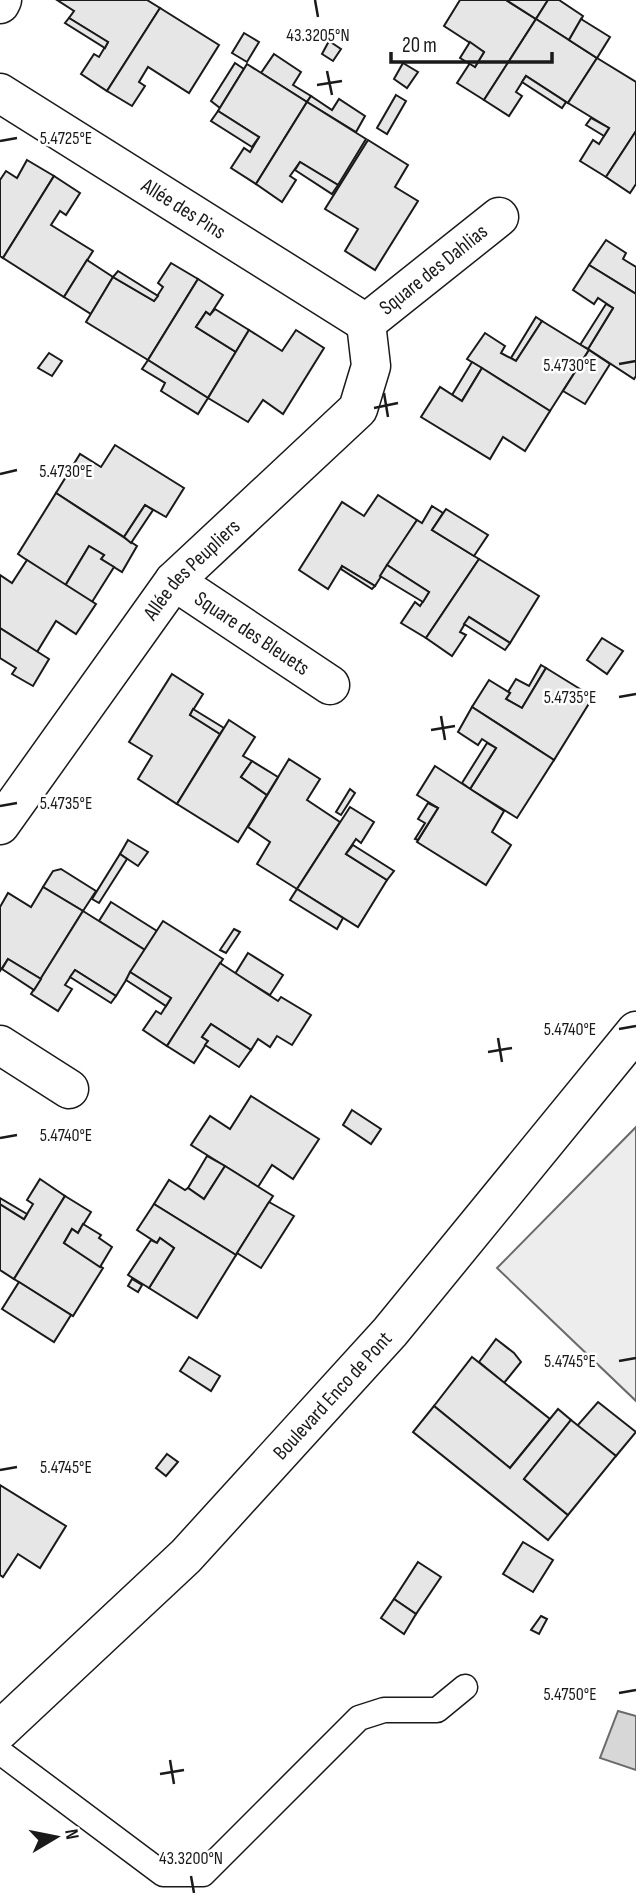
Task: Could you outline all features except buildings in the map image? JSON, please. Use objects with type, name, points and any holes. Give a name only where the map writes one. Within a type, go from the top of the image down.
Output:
[{"type":"street","name":"Allée des Pins","points":[[0,93],[366,323]]},
{"type":"street","name":"Square des Dahlias","points":[[366,323],[499,217]]},
{"type":"street","name":"Allée des Peupliers","points":[[0,825],[174,581],[358,409],[371,366],[366,323]]},
{"type":"street","name":"Square des Bleuets","points":[[174,581],[330,685]]},
{"type":"street","name":"Boulevard Enco de Pont","points":[[0,1730],[186,1556],[390,1332],[636,1031]]},
{"type":"street","points":[[0,1045],[69,1089]]},
{"type":"lane","points":[[0,1752],[163,1874],[203,1874],[359,1718],[384,1710],[437,1710],[465,1687]]},
{"type":"shaded area","points":[[636,1127],[636,1401],[497,1268]]},
{"type":"shaded area","points":[[618,1711],[636,1716],[636,1770],[600,1758]]}]
